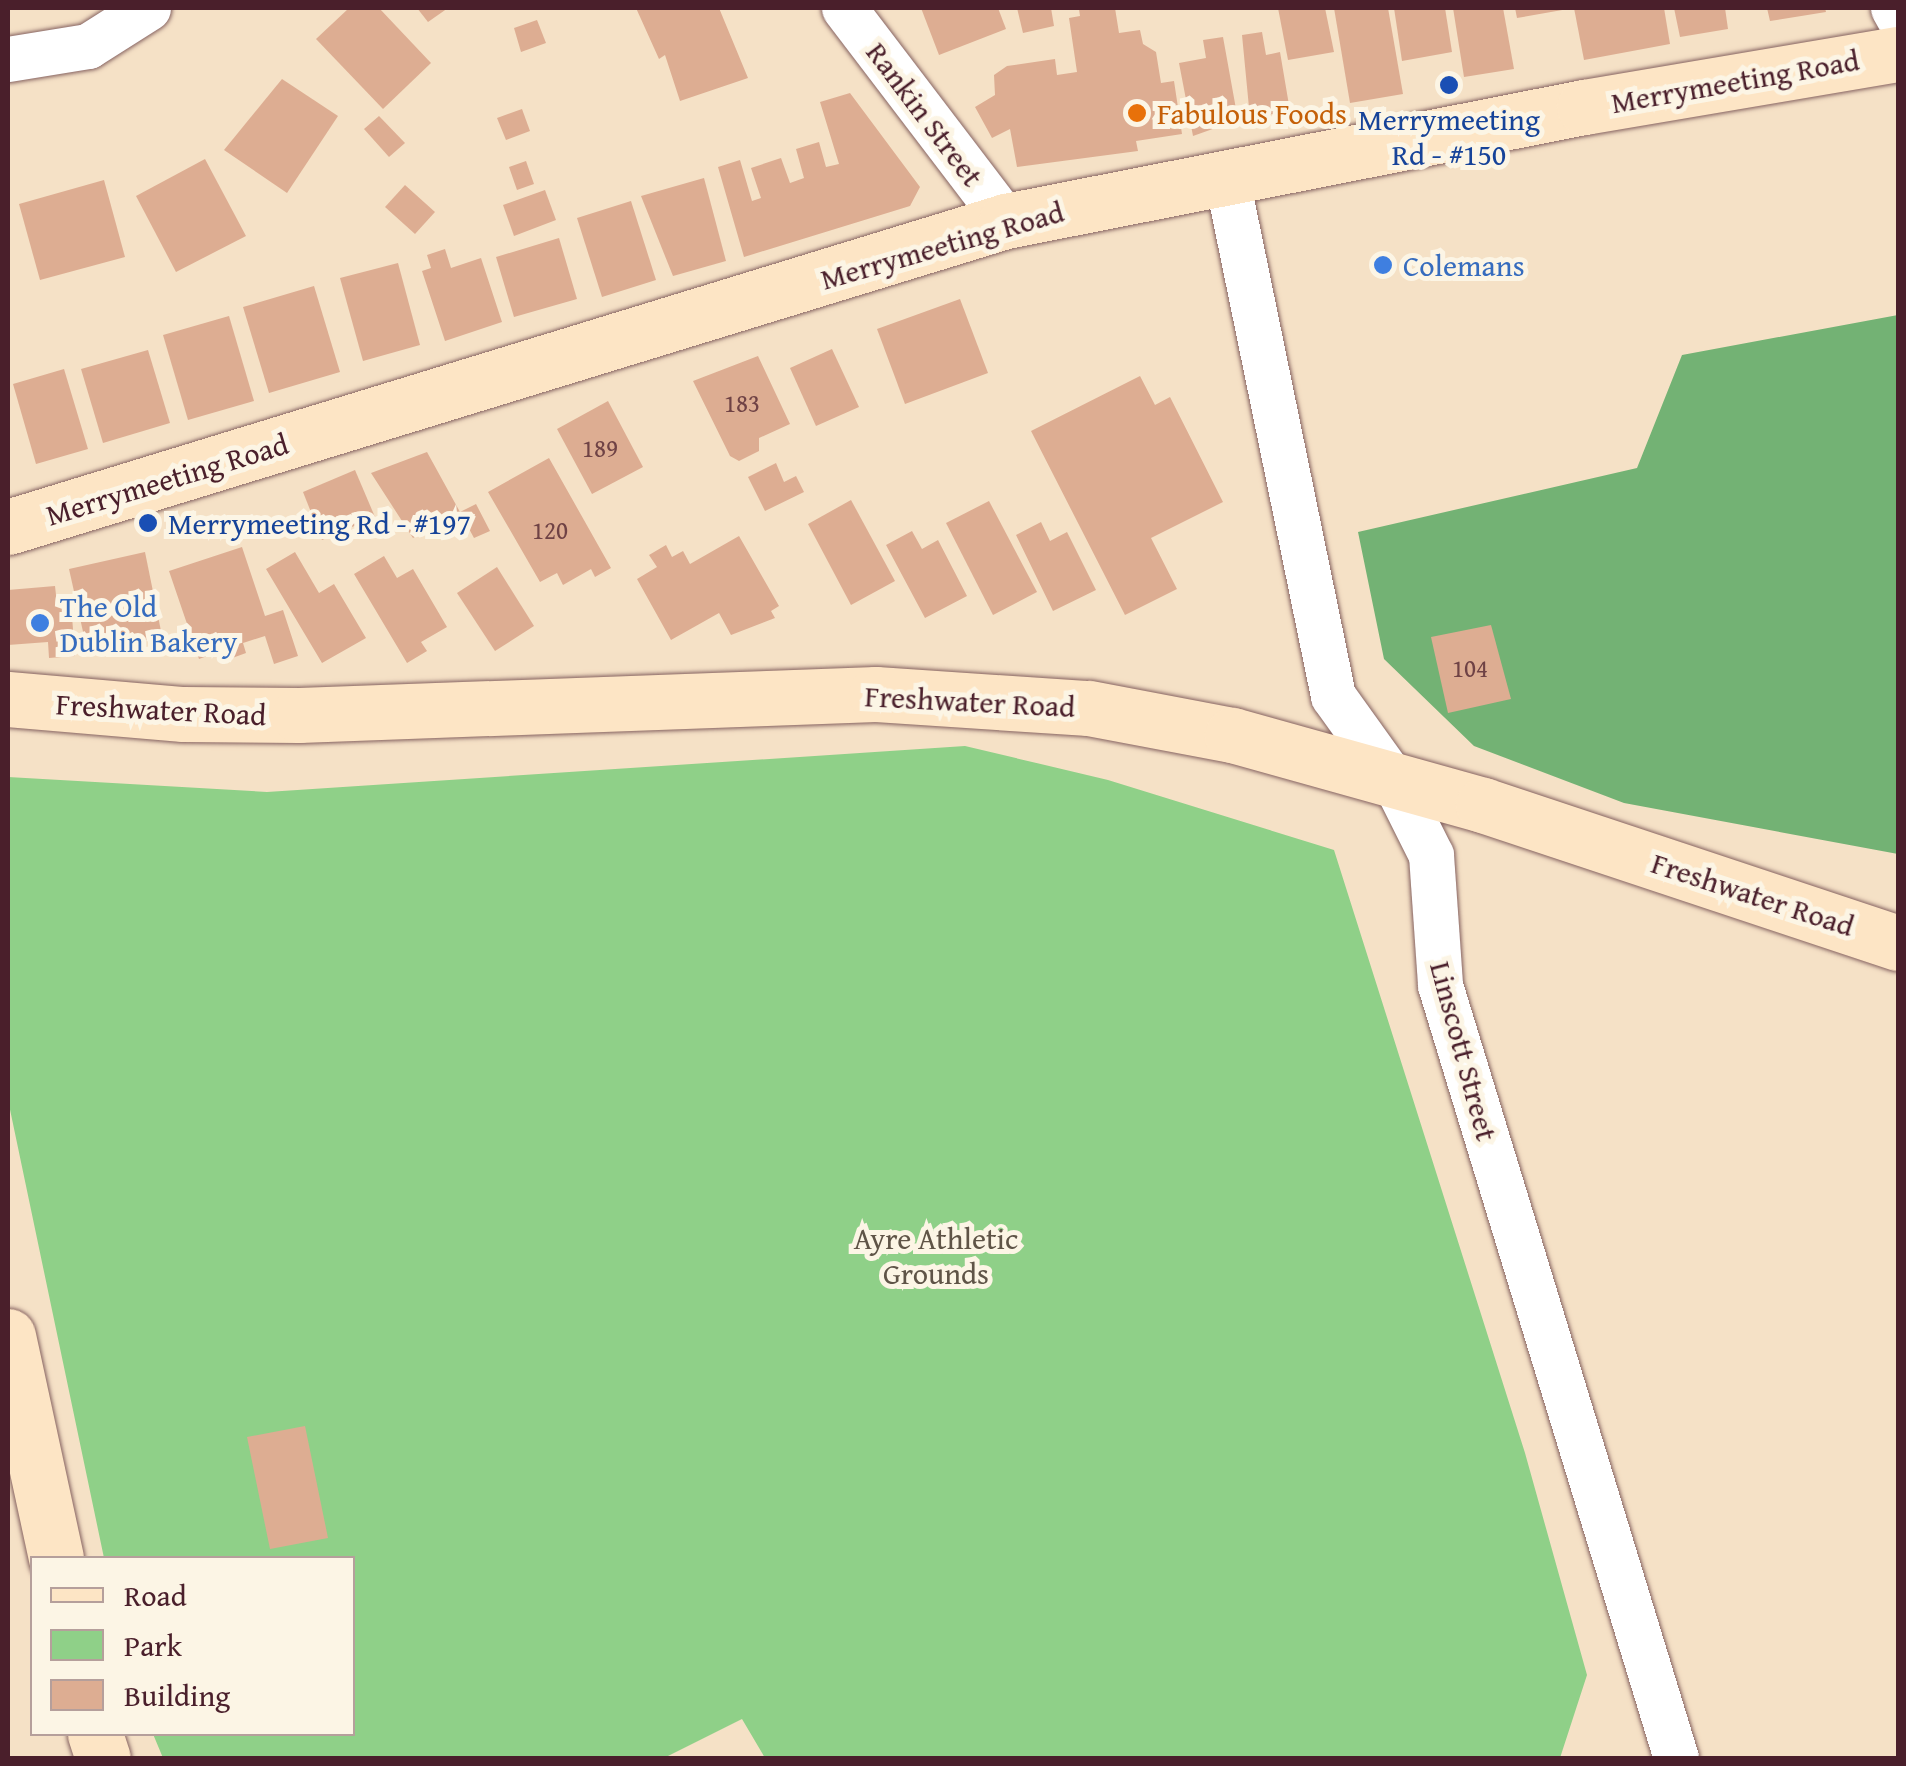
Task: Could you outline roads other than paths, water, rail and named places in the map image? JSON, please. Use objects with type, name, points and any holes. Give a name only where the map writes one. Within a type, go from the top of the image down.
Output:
[{"type":"street","points":[[8,59],[88,46],[148,8]]},
{"type":"street","name":"Rankin Street","points":[[844,8],[1006,221]]},
{"type":"street","points":[[1894,8],[1898,16]]},
{"type":"street","name":"Merrymeeting Road","points":[[8,527],[1006,221],[1226,175],[1898,54]]},
{"type":"street","name":"Linscott Street","points":[[1226,175],[1333,696],[1394,781],[1431,855],[1440,986],[1676,1758]]},
{"type":"street","name":"Freshwater Road","points":[[8,699],[183,714],[299,715],[934,694],[1158,720],[1394,781],[1898,944]]},
{"type":"street","points":[[8,1336],[56,1556]]},
{"type":"place","name":"Merrymeeting Rd - #150","points":[[1449,85]]},
{"type":"place","name":"Fabulous Foods","points":[[1137,113]]},
{"type":"place","name":"Colemans","points":[[1383,265]]},
{"type":"place","name":"Merrymeeting Rd - #197","points":[[148,523]]},
{"type":"place","name":"The Old Dublin Bakery","points":[[40,623]]},
{"type":"park label","name":"Ayre Athletic Grounds","points":[[936,1255]]}]
